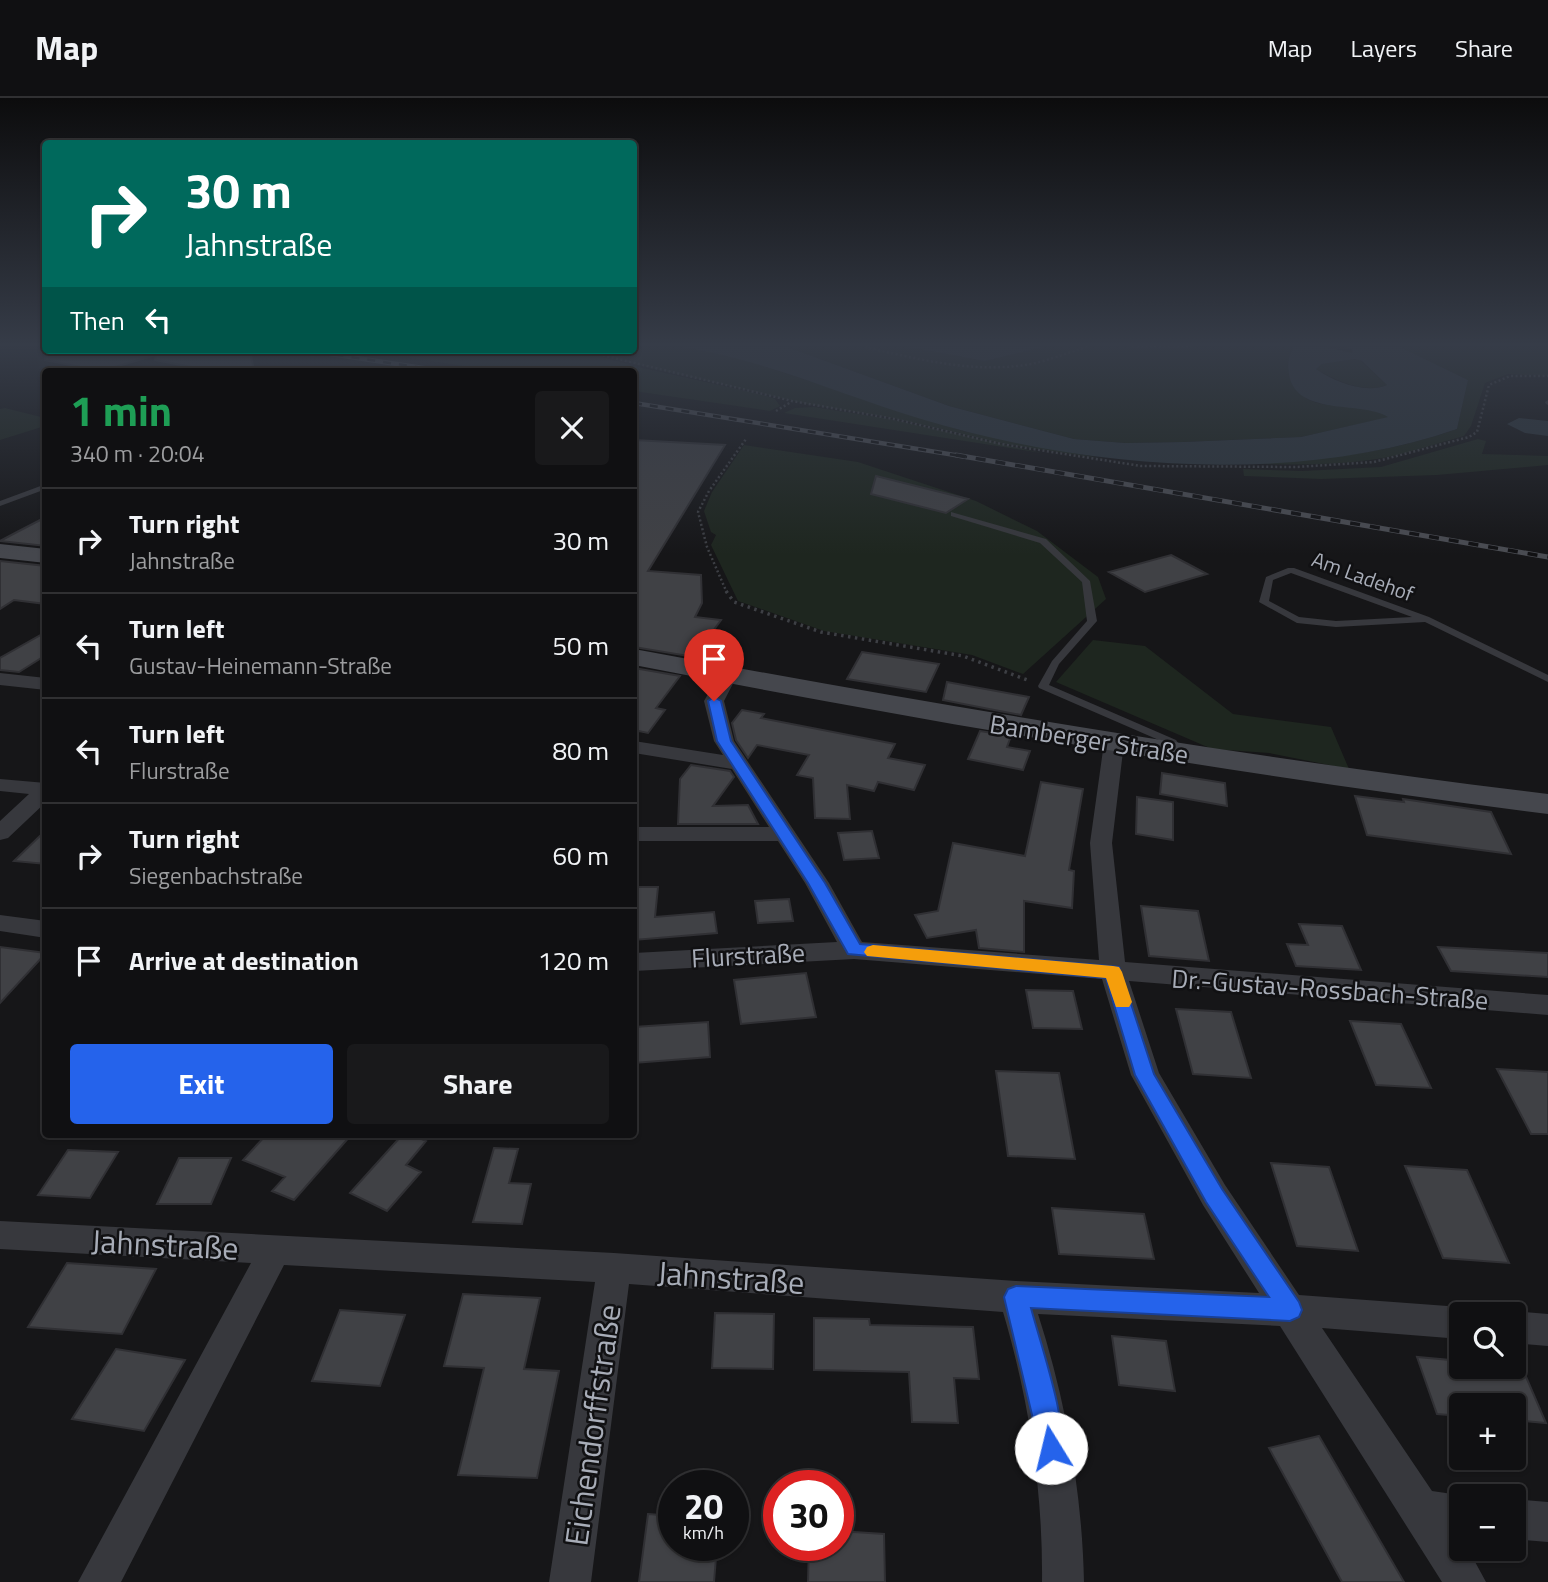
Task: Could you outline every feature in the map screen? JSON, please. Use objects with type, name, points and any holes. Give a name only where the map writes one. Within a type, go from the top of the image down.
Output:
[{"type":"street","points":[[0,551],[42,556]]},
{"type":"street","name":"Bamberger Straße","points":[[637,658],[1179,754],[1367,782],[1548,804]]},
{"type":"street","points":[[729,674],[714,701],[724,741],[817,883],[854,950]]},
{"type":"street","points":[[0,679],[42,684]]},
{"type":"street","points":[[1114,743],[1101,843],[1105,908],[1113,972],[1145,1075],[1214,1195],[1421,1510],[1465,1582]]},
{"type":"street","points":[[637,748],[705,761],[737,764]]},
{"type":"street","points":[[0,785],[42,790]]},
{"type":"street","points":[[0,832],[42,794]]},
{"type":"street","points":[[637,834],[783,834]]},
{"type":"street","points":[[0,923],[42,929]]},
{"type":"street","name":"Flurstraße","points":[[637,962],[854,950],[1113,972]]},
{"type":"street","name":"Dr.-Gustav-Rossbach-Straße","points":[[1113,972],[1548,1005]]},
{"type":"street","name":"Jahnstraße","points":[[0,1235],[614,1268],[1016,1297],[1290,1310],[1449,1322]]},
{"type":"street","points":[[99,1582],[275,1250]]},
{"type":"street","name":"Eichendorffstraße","points":[[570,1582],[614,1268]]},
{"type":"street","points":[[1016,1297],[1048,1422],[1064,1550],[1063,1582]]},
{"type":"street","points":[[1526,1329],[1548,1330]]},
{"type":"street","points":[[1421,1510],[1449,1513]]},
{"type":"street","points":[[1526,1520],[1548,1522]]},
{"type":"lane","points":[[0,504],[42,488]]},
{"type":"lane","points":[[954,514],[1043,541],[1086,581],[1092,621],[1055,663],[1044,686],[1172,742],[1179,754]]},
{"type":"lane","name":"Am Ladehof","points":[[1426,620],[1336,624],[1297,620],[1264,602],[1269,579],[1291,570],[1426,620],[1548,679]]},
{"type":"path","points":[[878,416],[1001,444],[1142,466],[1296,467],[1374,462],[1469,437],[1477,432],[1481,416]]},
{"type":"path","points":[[746,439],[709,491],[698,512],[707,547],[728,596],[734,602],[821,632],[963,656],[1044,686]]},
{"type":"shaded area","points":[[0,416],[42,417],[42,427],[0,440]]},
{"type":"shaded area","points":[[805,416],[873,416],[1042,453]]},
{"type":"shaded area","points":[[882,416],[918,416],[963,431],[1105,459],[1004,444]]},
{"type":"shaded area","points":[[913,416],[988,416],[1074,439],[1125,443],[1301,437],[1386,416],[1460,416],[1457,429],[1393,447],[1327,459],[1258,464],[1189,464],[1051,450]]},
{"type":"shaded area","points":[[988,416],[1390,417],[1301,437],[1125,443],[1074,439]]},
{"type":"shaded area","points":[[1460,416],[1474,416],[1464,436],[1382,458],[1286,465],[1236,463],[1374,451],[1457,429]]},
{"type":"shaded area","points":[[1519,418],[1548,421],[1548,436],[1525,433],[1507,424]]},
{"type":"shaded area","points":[[1478,439],[1486,441],[1482,454],[1548,456],[1548,465],[1437,475],[1321,479],[1244,476],[1243,469],[1302,471],[1381,467]]},
{"type":"shaded area","points":[[744,445],[858,462],[976,501],[1037,531],[1098,577],[1106,599],[1023,674],[972,655],[824,631],[738,601],[711,545],[716,535],[711,532],[704,511],[712,492]]},
{"type":"shaded area","points":[[1093,640],[1145,646],[1233,714],[1331,727],[1349,769],[1269,753],[1212,749],[1056,682]]},
{"type":"building","points":[[637,440],[725,445],[648,571],[701,575],[702,603],[695,617],[721,620],[694,657],[637,648]]},
{"type":"building","points":[[876,476],[968,499],[946,513],[871,494]]},
{"type":"building","points":[[42,519],[42,546],[0,541]]},
{"type":"building","points":[[1171,555],[1207,574],[1145,592],[1109,572]]},
{"type":"building","points":[[0,561],[42,566],[42,604],[14,600],[0,609]]},
{"type":"building","points":[[42,634],[42,658],[19,672],[0,670],[0,658]]},
{"type":"building","points":[[862,652],[939,664],[926,692],[847,679]]},
{"type":"building","points":[[637,669],[680,676],[656,708],[665,710],[648,733],[639,731],[637,734]]},
{"type":"building","points":[[947,682],[1029,697],[1021,715],[943,700]]},
{"type":"building","points":[[742,710],[764,714],[761,718],[895,744],[888,758],[925,765],[914,790],[878,782],[874,791],[847,785],[850,819],[815,818],[813,778],[797,775],[809,755],[757,745],[748,758],[736,740],[732,723]]},
{"type":"building","points":[[980,731],[1011,736],[1007,747],[1030,751],[1023,770],[968,759]]},
{"type":"building","points":[[691,765],[730,771],[734,777],[713,806],[748,805],[758,824],[678,824],[680,779]]},
{"type":"building","points":[[1162,773],[1225,783],[1227,806],[1160,794]]},
{"type":"building","points":[[1041,782],[1083,789],[1069,870],[1074,871],[1072,908],[1024,901],[1024,952],[979,948],[976,930],[927,938],[915,915],[938,911],[953,843],[1025,856]]},
{"type":"building","points":[[1355,796],[1404,802],[1403,799],[1491,812],[1511,854],[1367,835]]},
{"type":"building","points":[[1137,797],[1173,802],[1173,840],[1136,834]]},
{"type":"building","points":[[872,831],[879,858],[844,860],[838,833]]},
{"type":"building","points":[[42,834],[42,864],[14,861]]},
{"type":"building","points":[[637,887],[658,887],[655,917],[714,912],[717,933],[637,940]]},
{"type":"building","points":[[789,899],[793,921],[758,923],[755,901]]},
{"type":"building","points":[[1141,906],[1198,911],[1209,961],[1149,956]]},
{"type":"building","points":[[1299,924],[1342,926],[1361,970],[1296,966],[1287,944],[1308,945]]},
{"type":"building","points":[[0,947],[42,952],[42,957],[0,1003]]},
{"type":"building","points":[[1438,947],[1548,953],[1548,977],[1451,971]]},
{"type":"building","points":[[806,973],[816,1017],[741,1024],[734,980]]},
{"type":"building","points":[[1026,990],[1073,991],[1082,1029],[1033,1028]]},
{"type":"building","points":[[1176,1009],[1231,1012],[1251,1078],[1193,1074]]},
{"type":"building","points":[[1350,1021],[1401,1024],[1431,1088],[1376,1085]]},
{"type":"building","points":[[708,1022],[710,1057],[637,1063],[637,1027]]},
{"type":"building","points":[[1497,1069],[1548,1072],[1548,1134],[1531,1134]]},
{"type":"building","points":[[996,1071],[1059,1073],[1075,1159],[1008,1156]]},
{"type":"building","points":[[263,1138],[348,1138],[294,1200],[272,1191],[285,1177],[243,1160]]},
{"type":"building","points":[[399,1138],[420,1138],[426,1141],[406,1165],[421,1172],[387,1211],[350,1193]]},
{"type":"building","points":[[494,1148],[518,1149],[509,1183],[531,1184],[522,1224],[473,1222]]},
{"type":"building","points":[[68,1150],[118,1152],[90,1198],[38,1195]]},
{"type":"building","points":[[179,1158],[231,1158],[211,1204],[157,1204]]},
{"type":"building","points":[[1271,1163],[1329,1167],[1358,1251],[1297,1246]]},
{"type":"building","points":[[1405,1166],[1467,1170],[1509,1263],[1443,1258]]},
{"type":"building","points":[[1052,1208],[1144,1214],[1154,1259],[1059,1254]]},
{"type":"building","points":[[67,1263],[156,1269],[122,1334],[28,1327]]},
{"type":"building","points":[[463,1294],[540,1298],[524,1369],[559,1371],[537,1478],[458,1475],[484,1368],[444,1366]]},
{"type":"building","points":[[340,1310],[405,1315],[380,1386],[312,1381]]},
{"type":"building","points":[[715,1313],[774,1314],[773,1369],[712,1368]]},
{"type":"building","points":[[814,1318],[869,1319],[870,1325],[973,1327],[979,1379],[954,1378],[958,1423],[912,1422],[909,1372],[814,1370]]},
{"type":"building","points":[[1112,1336],[1166,1341],[1175,1391],[1119,1385]]},
{"type":"building","points":[[116,1349],[185,1360],[144,1431],[72,1419]]},
{"type":"building","points":[[1417,1357],[1449,1360],[1449,1379],[1526,1379],[1526,1377],[1546,1423],[1526,1421],[1526,1393],[1449,1393],[1449,1415],[1437,1414]]},
{"type":"building","points":[[1319,1436],[1404,1582],[1342,1582],[1269,1448]]},
{"type":"building","points":[[648,1514],[658,1515],[658,1561],[716,1561],[714,1582],[639,1582]]},
{"type":"building","points":[[854,1532],[884,1534],[885,1582],[808,1582],[809,1561],[854,1561]]},
{"type":"railway","points":[[716,416],[967,457]]},
{"type":"railway","points":[[956,455],[1548,557]]},
{"type":"slow traffic","points":[[873,952],[1113,972],[1122,1002]]},
{"type":"route","points":[[714,701],[724,741],[817,883],[854,950],[1113,972],[1145,1075],[1214,1195],[1290,1310],[1016,1297],[1048,1422],[1051,1448]]}]
